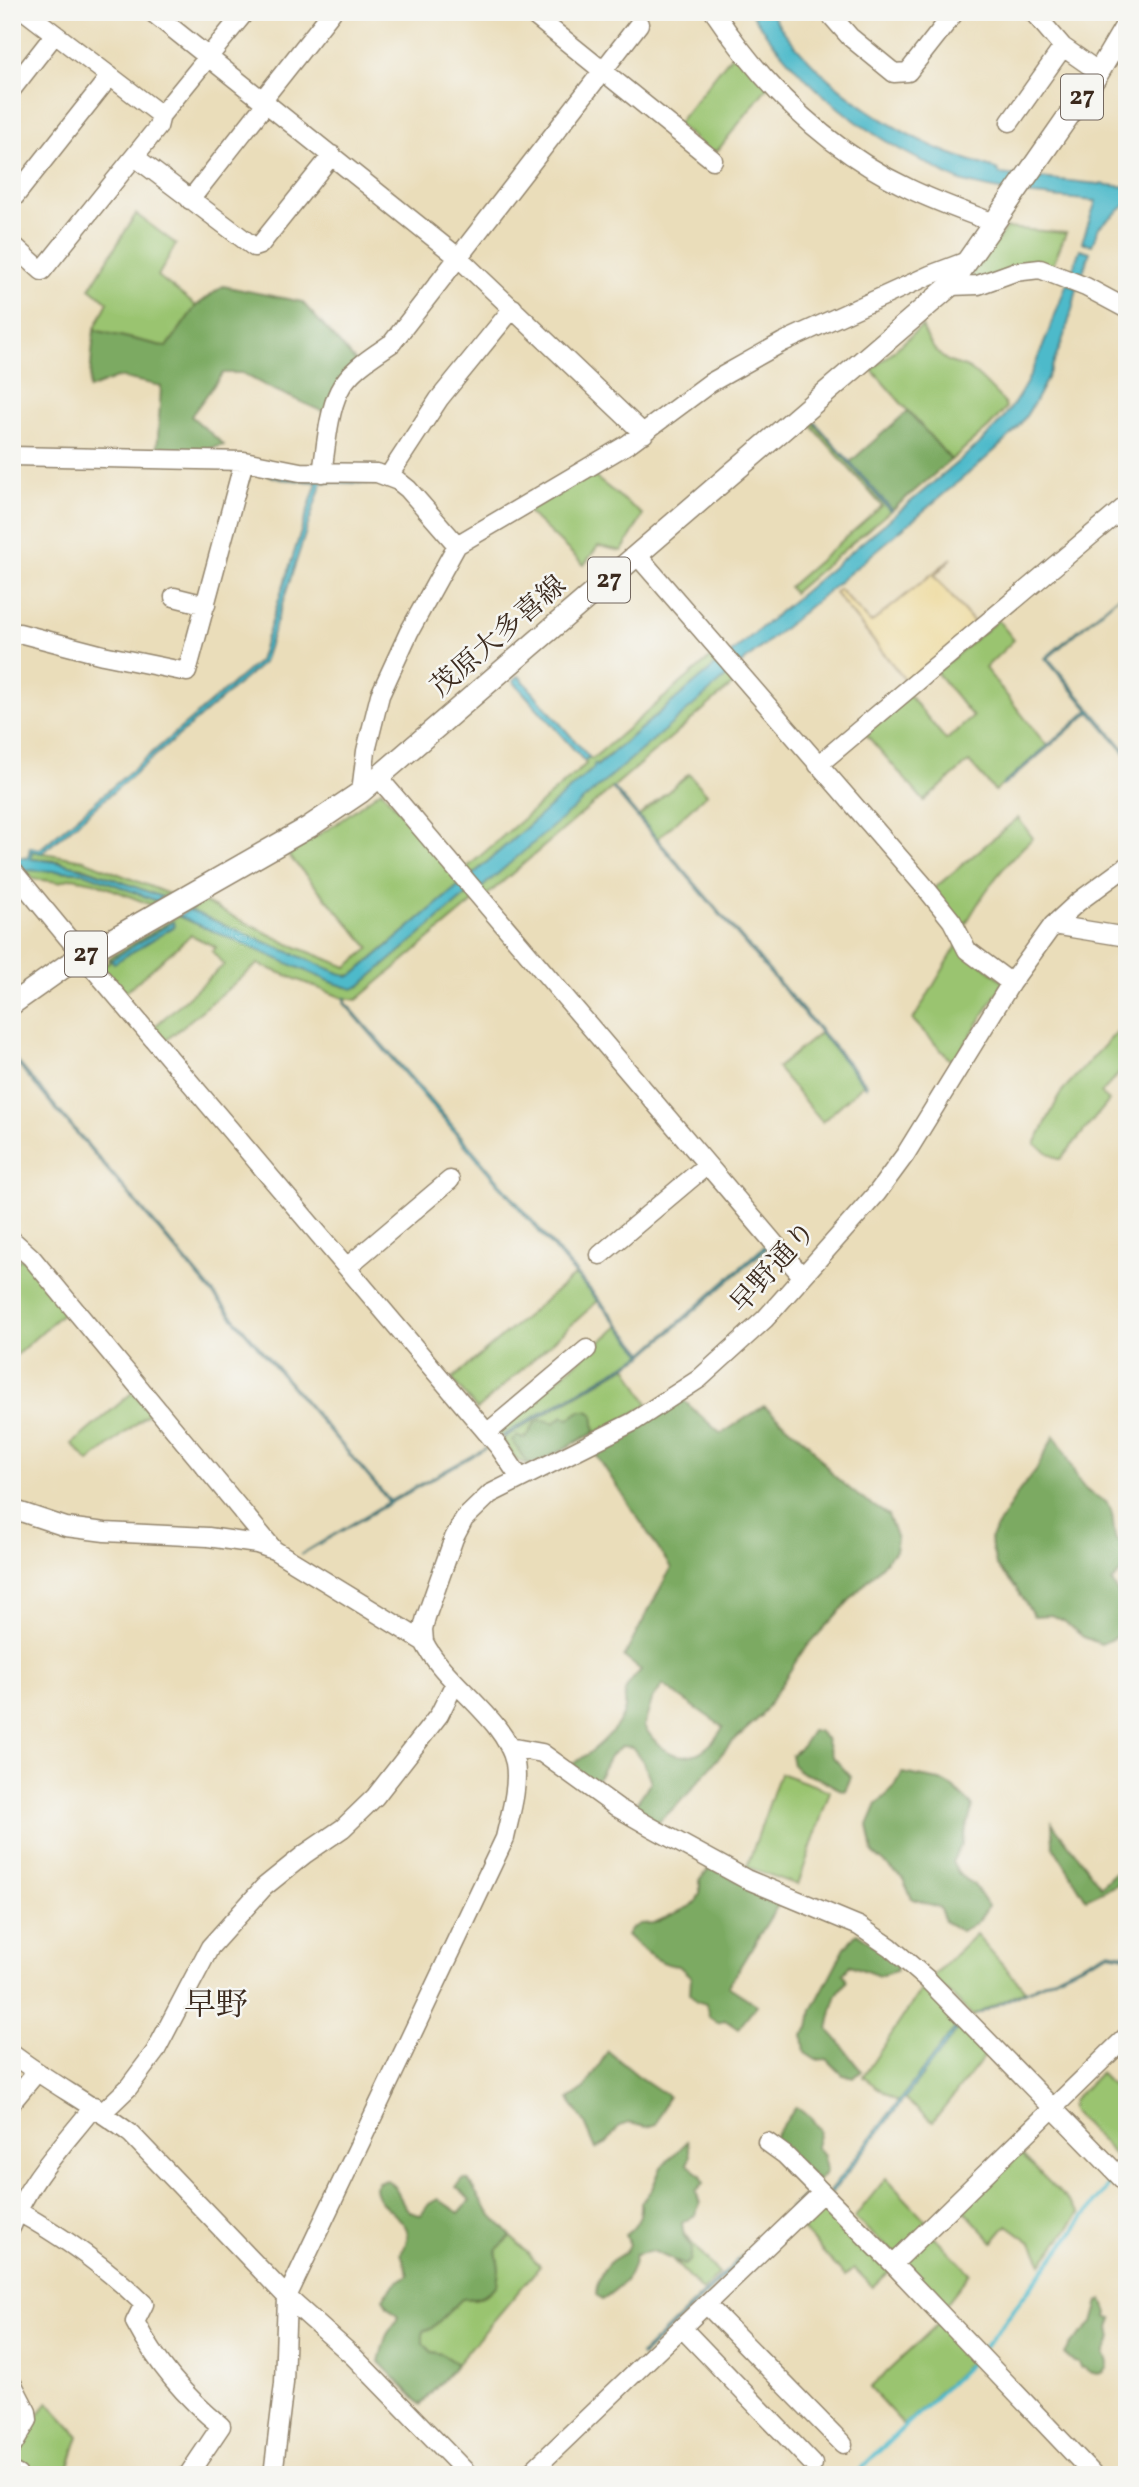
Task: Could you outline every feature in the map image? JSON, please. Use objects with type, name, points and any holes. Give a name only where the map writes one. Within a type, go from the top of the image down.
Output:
[{"type":"main road","name":"27","points":[[996,219],[1099,72],[1122,31],[1127,15]]},
{"type":"main road","name":"茂原大多喜線","points":[[12,1004],[83,956],[309,827],[361,792],[950,286],[996,219]]},
{"type":"street","points":[[152,12],[459,258],[643,434]]},
{"type":"street","points":[[12,244],[42,271],[158,127],[160,115],[245,12]]},
{"type":"street","points":[[190,200],[332,12]]},
{"type":"street","points":[[715,12],[746,57],[794,110],[858,160],[911,189],[996,219]]},
{"type":"street","points":[[828,12],[850,37],[894,73],[908,72],[955,12]]},
{"type":"street","points":[[1034,12],[1063,47],[1099,72]]},
{"type":"street","points":[[32,14],[160,115]]},
{"type":"street","points":[[542,16],[603,71],[713,160]]},
{"type":"street","points":[[322,473],[335,402],[344,384],[362,363],[392,343],[639,24]]},
{"type":"street","points":[[12,89],[55,34]]},
{"type":"street","points":[[1010,122],[1063,47]]},
{"type":"street","points":[[12,200],[110,76]]},
{"type":"street","points":[[135,157],[254,247],[260,245],[332,155]]},
{"type":"street","points":[[361,792],[366,751],[380,695],[409,632],[457,545],[643,434],[710,383],[783,342],[967,261]]},
{"type":"street","points":[[950,286],[978,285],[1024,270],[1040,269],[1127,309]]},
{"type":"street","points":[[388,477],[439,399],[513,308]]},
{"type":"street","points":[[12,456],[244,461],[300,472],[365,471],[388,477],[408,489],[457,545]]},
{"type":"street","points":[[12,636],[19,633],[103,655],[187,672],[244,461]]},
{"type":"street","points":[[818,765],[1127,505]]},
{"type":"street","points":[[638,555],[952,921],[967,950],[1011,983]]},
{"type":"street","points":[[174,597],[206,605]]},
{"type":"street","points":[[378,777],[802,1276]]},
{"type":"street","name":"早野通り","points":[[424,1642],[426,1617],[454,1538],[464,1519],[490,1494],[633,1422],[699,1379],[765,1319],[877,1193],[905,1155],[1011,983],[1053,925],[1078,902],[1127,866]]},
{"type":"street","points":[[13,870],[487,1433],[520,1478]]},
{"type":"street","points":[[1053,925],[1127,937]]},
{"type":"street","points":[[600,1255],[707,1165]]},
{"type":"street","points":[[347,1268],[450,1180]]},
{"type":"street","points":[[15,1249],[30,1257],[274,1550]]},
{"type":"street","points":[[487,1433],[587,1349]]},
{"type":"street","points":[[12,1509],[66,1527],[238,1540],[274,1550],[424,1642],[430,1654],[499,1730],[515,1764],[514,1789],[505,1838],[287,2297],[284,2383],[272,2475]]},
{"type":"street","points":[[188,2475],[221,2426],[201,2410],[149,2349],[135,2322],[144,2304],[117,2277],[86,2253],[15,2218],[31,2188],[98,2109],[128,2088],[155,2052],[210,1947],[264,1887],[343,1828],[375,1797],[439,1715],[455,1683]]},
{"type":"street","points":[[509,1747],[542,1753],[618,1808],[746,1879],[859,1926],[890,1947],[927,1979],[1119,2179],[1127,2184]]},
{"type":"street","points":[[893,2264],[1045,2119],[1127,2036]]},
{"type":"street","points":[[12,2054],[98,2109],[131,2134],[287,2297],[354,2356],[469,2475]]},
{"type":"street","points":[[12,2102],[37,2072]]},
{"type":"street","points":[[767,2142],[785,2155],[893,2264],[1094,2475]]},
{"type":"street","points":[[528,2475],[822,2193]]},
{"type":"street","points":[[706,2304],[842,2444]]},
{"type":"street","points":[[682,2328],[813,2464]]},
{"type":"street","points":[[12,2383],[27,2412],[28,2420],[12,2447]]},
{"type":"street","points":[[12,2472],[18,2475]]},
{"type":"green space","points":[[734,52],[768,86],[718,150],[710,152],[677,124]]},
{"type":"green space","points":[[136,214],[176,244],[158,276],[196,306],[167,347],[94,330],[108,302],[90,288]]},
{"type":"green space","points":[[1006,228],[1066,233],[1051,269],[967,280]]},
{"type":"green space","points":[[223,286],[302,302],[357,363],[328,414],[242,373],[223,373],[191,416],[224,445],[192,453],[157,453],[161,386],[119,377],[89,389],[94,330],[167,347],[196,306]]},
{"type":"green space","points":[[922,326],[929,342],[940,355],[971,370],[1004,402],[1006,408],[989,427],[951,460],[872,370]]},
{"type":"green space","points":[[908,411],[951,460],[892,510],[850,462]]},
{"type":"green space","points":[[813,420],[890,511],[793,593],[789,587],[882,506],[810,424]]},
{"type":"green space","points":[[591,474],[643,515],[622,551],[598,546],[584,565],[527,511]]},
{"type":"green space","points":[[998,620],[1014,640],[985,668],[1047,746],[995,791],[969,762],[924,801],[864,732],[909,695],[946,740],[973,717],[936,672]]},
{"type":"green space","points":[[715,654],[721,661],[594,765],[594,768],[470,877],[464,870],[586,764],[584,761],[589,757],[592,759]]},
{"type":"green space","points":[[731,672],[738,680],[486,896],[480,889]]},
{"type":"green space","points":[[689,774],[707,794],[657,839],[639,816]]},
{"type":"green space","points":[[381,790],[463,882],[353,975],[345,976],[189,910],[204,902],[289,944],[347,967],[370,948],[287,854],[336,824]]},
{"type":"green space","points":[[1018,818],[1033,838],[993,881],[962,931],[931,891]]},
{"type":"green space","points":[[32,851],[84,860],[169,894],[162,897],[83,867],[59,861],[30,859]]},
{"type":"green space","points":[[25,870],[83,872],[157,901],[151,905],[94,882],[72,878],[59,882],[33,879]]},
{"type":"green space","points":[[471,891],[477,899],[357,1000],[343,998],[258,964],[165,1041],[154,1027],[224,965],[212,951],[216,947],[191,935],[124,993],[102,967],[109,962],[109,958],[178,916],[345,987],[360,986]]},
{"type":"green space","points":[[958,944],[1004,982],[953,1063],[913,1020]]},
{"type":"green space","points":[[1127,1021],[1127,1065],[1101,1093],[1109,1101],[1061,1159],[1058,1159],[1035,1144],[1062,1091]]},
{"type":"green space","points":[[820,1033],[864,1084],[822,1122],[777,1068]]},
{"type":"green space","points":[[20,1259],[28,1260],[66,1310],[12,1359],[12,1266]]},
{"type":"green space","points":[[575,1275],[598,1301],[477,1410],[452,1379]]},
{"type":"green space","points":[[619,1326],[643,1354],[500,1437],[496,1432]]},
{"type":"green space","points":[[627,1366],[648,1404],[629,1416],[529,1466],[517,1460],[502,1439]]},
{"type":"green space","points":[[133,1392],[148,1410],[148,1414],[89,1462],[72,1444]]},
{"type":"green space","points":[[682,1399],[721,1434],[764,1406],[808,1443],[834,1476],[888,1515],[897,1539],[895,1551],[802,1652],[761,1716],[730,1744],[686,1796],[658,1823],[632,1809],[651,1782],[644,1763],[632,1747],[622,1746],[610,1756],[595,1784],[571,1765],[603,1741],[622,1717],[626,1689],[641,1670],[624,1657],[671,1568],[593,1450]],"holes":[[[663,1685],[723,1727],[704,1749],[684,1756],[663,1748],[644,1726],[652,1700]]]},
{"type":"green space","points":[[580,1411],[593,1414],[595,1432],[539,1462],[526,1462],[512,1440],[517,1436],[525,1439],[538,1421],[554,1423],[563,1416],[569,1419]]},
{"type":"green space","points":[[1054,1436],[1084,1488],[1107,1503],[1116,1540],[1127,1545],[1127,1570],[1121,1572],[1112,1582],[1125,1608],[1127,1621],[1121,1633],[1101,1644],[1083,1637],[1064,1621],[1051,1615],[1034,1616],[1016,1588],[996,1565],[990,1539],[1019,1491],[1036,1470]]},
{"type":"green space","points":[[812,1731],[818,1731],[826,1739],[832,1756],[851,1777],[845,1791],[801,1772],[793,1765],[791,1755],[802,1746]]},
{"type":"green space","points":[[780,1773],[830,1791],[798,1885],[747,1867]]},
{"type":"green space","points":[[902,1773],[940,1780],[953,1787],[973,1806],[961,1846],[952,1862],[959,1874],[974,1885],[988,1906],[978,1921],[961,1931],[945,1921],[939,1907],[912,1899],[903,1879],[873,1853],[868,1825],[877,1804],[894,1788]]},
{"type":"green space","points":[[1052,1823],[1101,1886],[1127,1861],[1127,1882],[1086,1899],[1053,1846]]},
{"type":"green space","points":[[710,1867],[780,1902],[728,1986],[757,2005],[738,2029],[725,2020],[718,2023],[709,2017],[706,2004],[696,2001],[690,1993],[691,1977],[679,1966],[658,1960],[627,1935],[640,1924],[654,1923],[695,1904],[700,1893],[700,1881]]},
{"type":"green space","points":[[857,1933],[898,1963],[896,1971],[879,1976],[850,1965],[843,1973],[847,1980],[837,1995],[828,2030],[862,2071],[853,2078],[843,2075],[827,2059],[816,2060],[805,2053],[803,2035],[809,2028],[812,2010],[845,1947]]},
{"type":"green space","points":[[976,1934],[1025,1990],[973,2016],[932,1977]]},
{"type":"green space","points":[[923,1987],[959,2023],[898,2102],[863,2077]]},
{"type":"green space","points":[[961,2025],[988,2052],[933,2122],[904,2099]]},
{"type":"green space","points":[[608,2051],[668,2096],[656,2124],[647,2127],[629,2123],[619,2126],[607,2143],[596,2149],[584,2121],[569,2099],[585,2088]]},
{"type":"green space","points":[[1100,2073],[1127,2101],[1127,2159],[1123,2164],[1071,2110],[1072,2101]]},
{"type":"green space","points":[[796,2107],[810,2116],[820,2131],[816,2147],[824,2156],[826,2172],[818,2181],[773,2139]]},
{"type":"green space","points":[[688,2141],[690,2157],[687,2164],[701,2175],[704,2183],[696,2191],[700,2204],[695,2215],[682,2223],[684,2237],[692,2249],[690,2261],[684,2265],[653,2251],[635,2255],[625,2281],[603,2299],[596,2295],[601,2274],[609,2263],[628,2248],[630,2244],[625,2235],[638,2221],[641,2203],[652,2189],[661,2167]]},
{"type":"green space","points":[[1018,2151],[1080,2213],[1042,2263],[1032,2243],[1007,2225],[993,2242],[960,2206]]},
{"type":"green space","points":[[886,2178],[928,2223],[896,2255],[854,2218]]},
{"type":"green space","points":[[463,2179],[468,2180],[487,2210],[511,2236],[496,2250],[499,2268],[497,2285],[481,2296],[462,2299],[432,2328],[423,2331],[423,2343],[432,2352],[457,2364],[421,2405],[379,2362],[386,2337],[398,2316],[383,2298],[397,2282],[408,2275],[401,2253],[407,2241],[407,2231],[404,2223],[377,2196],[375,2187],[378,2182],[387,2180],[396,2189],[405,2206],[414,2213],[421,2215],[429,2204],[438,2199],[459,2213],[470,2200],[456,2187]]},
{"type":"green space","points":[[820,2203],[891,2270],[873,2287],[854,2268],[845,2276],[797,2224]]},
{"type":"green space","points":[[683,2233],[719,2274],[702,2291],[673,2260],[684,2265],[692,2249]]},
{"type":"green space","points":[[931,2233],[970,2273],[942,2309],[902,2262]]},
{"type":"green space","points":[[511,2236],[540,2266],[457,2364],[432,2352],[423,2343],[423,2331],[462,2299],[476,2299],[497,2285],[499,2268],[496,2250]]},
{"type":"green space","points":[[1103,2300],[1107,2318],[1113,2319],[1110,2327],[1112,2337],[1104,2354],[1107,2369],[1095,2374],[1081,2368],[1079,2363],[1065,2354],[1070,2345],[1093,2323],[1099,2302]]},
{"type":"green space","points":[[941,2321],[976,2356],[904,2425],[870,2388]]},
{"type":"green space","points":[[48,2402],[79,2436],[66,2475],[24,2475],[12,2469],[13,2460],[25,2434]]},
{"type":"sand","points":[[952,558],[934,576],[978,627],[909,685],[835,593],[839,589],[871,623]]},
{"type":"water","points":[[750,12],[770,12],[804,55],[824,75],[868,110],[916,139],[998,170],[1000,174],[1127,187],[1127,204],[1099,227],[1092,245],[1082,242],[1096,201],[996,189],[949,176],[874,134],[828,99],[787,59]]},
{"type":"water","points":[[1080,249],[1090,252],[1080,281],[1070,277]]},
{"type":"water","points":[[1067,283],[1077,288],[1062,342],[1037,397],[1018,427],[983,461],[740,665],[730,654],[996,427],[1033,370]]},
{"type":"water","points":[[815,422],[892,510],[890,511]]},
{"type":"water","points":[[250,467],[280,477],[369,480],[385,484],[322,482],[263,663],[42,853],[32,851],[31,859],[82,868],[162,897],[157,901],[83,872],[25,870],[14,857],[28,858],[30,847],[40,849],[259,661],[317,482],[280,479],[251,469],[232,534]]},
{"type":"water","points":[[1127,589],[1048,658],[1124,749],[1127,747],[1127,755],[1090,712],[1003,786],[1089,710],[1045,658]]},
{"type":"water","points":[[721,661],[731,673],[480,889],[470,877],[593,769],[595,764],[597,766]]},
{"type":"water","points":[[519,676],[589,757],[584,761],[513,681]]},
{"type":"water","points":[[613,789],[867,1085],[866,1087]]},
{"type":"water","points":[[463,882],[471,891],[360,986],[353,989],[178,916],[189,910],[348,977]]},
{"type":"water","points":[[173,922],[175,926],[114,963],[111,960]]},
{"type":"water","points":[[345,997],[346,1003],[644,1353],[768,1243],[770,1245],[643,1356],[502,1436],[643,1354],[344,1003]]},
{"type":"water","points":[[12,1055],[390,1501],[486,1448],[300,1555],[388,1502],[386,1498]]},
{"type":"water","points":[[1108,1951],[1127,1956],[1108,1953],[976,2015]]},
{"type":"water","points":[[959,2023],[961,2025],[831,2194],[829,2192]]},
{"type":"water","points":[[808,2192],[810,2194],[642,2356],[641,2354]]},
{"type":"waterway","points":[[985,2347],[1110,2183]]},
{"type":"waterway","points":[[854,2475],[974,2360]]},
{"type":"district","name":"早野","points":[[216,2007]]}]
